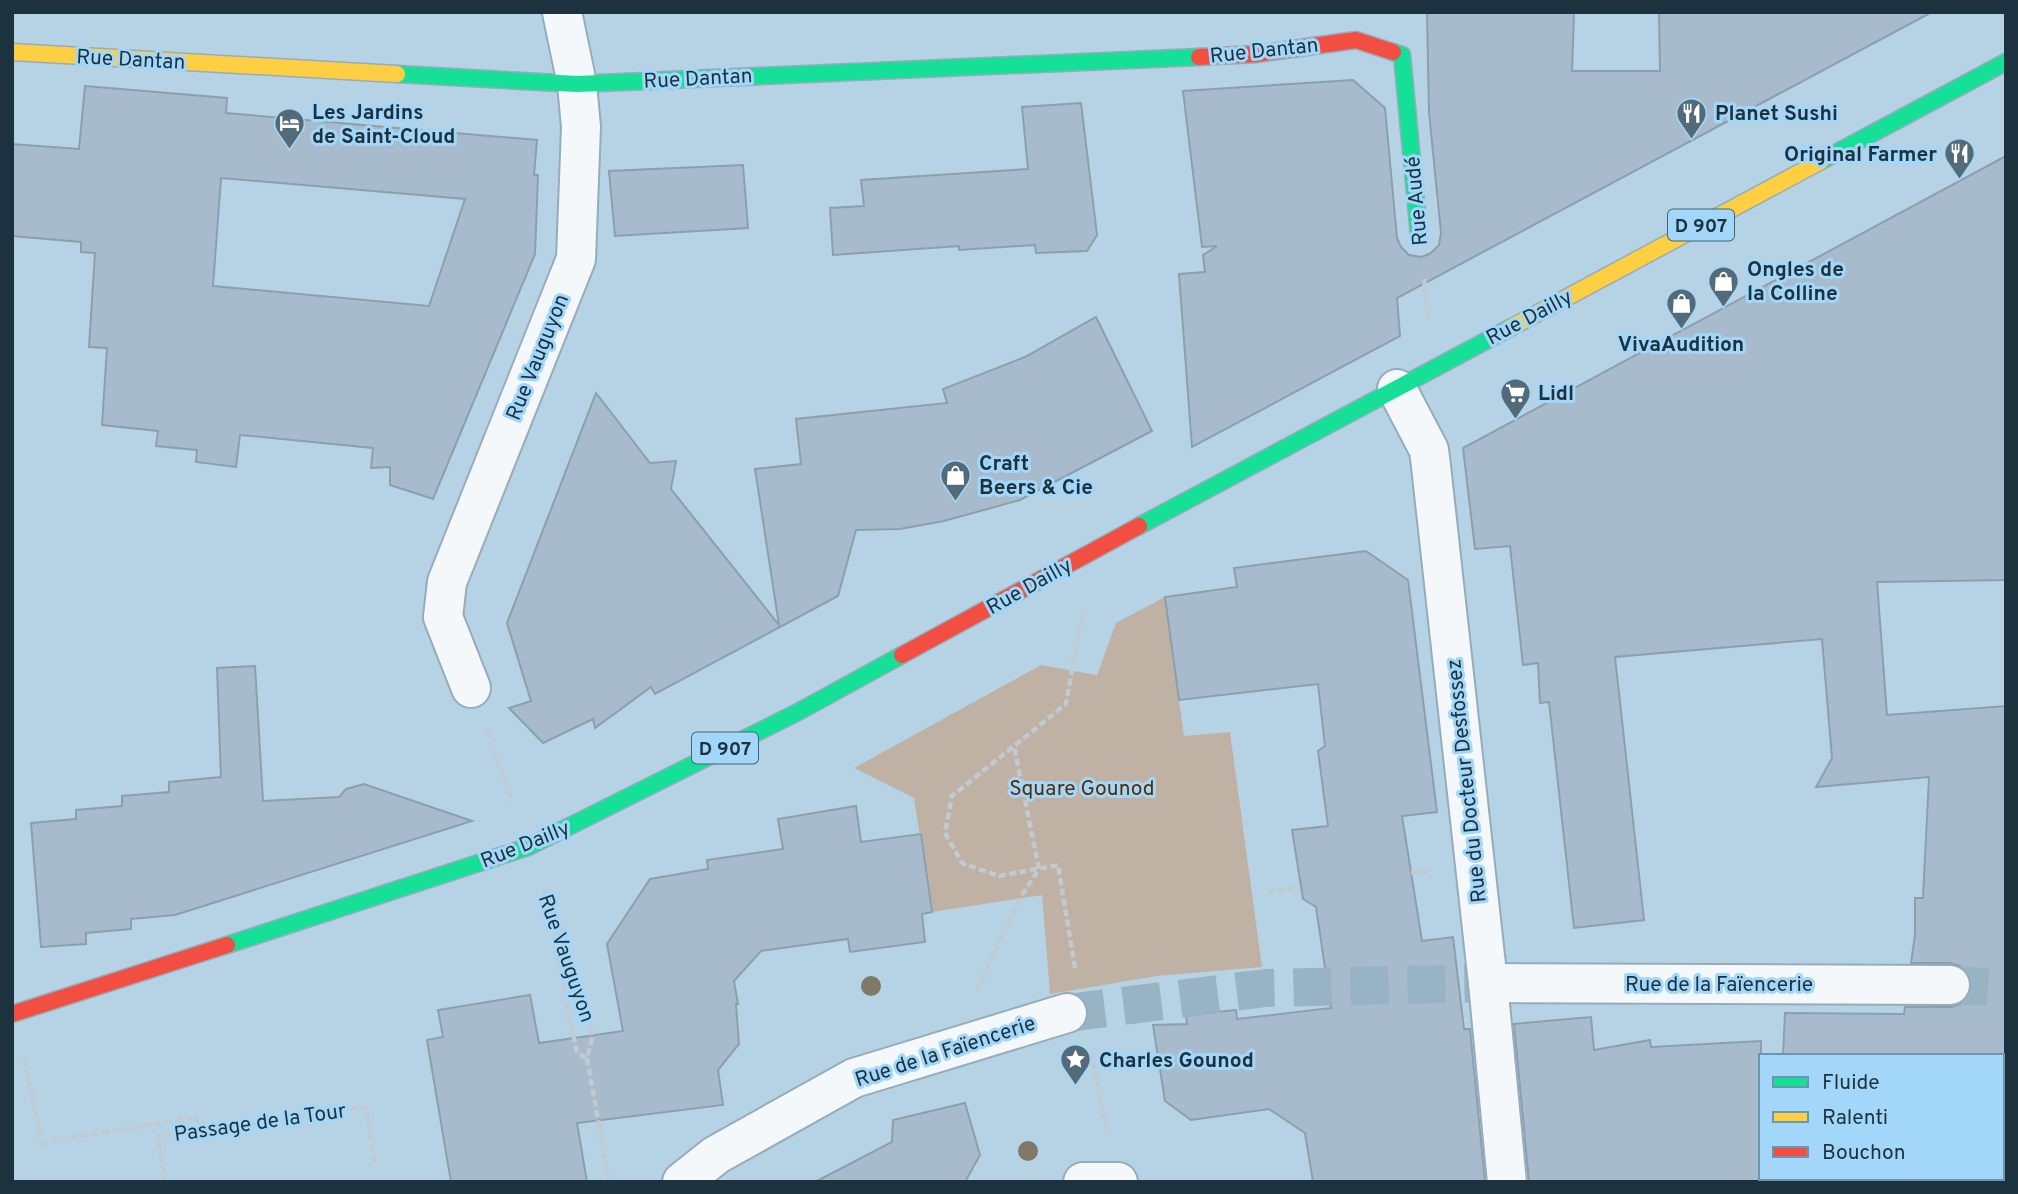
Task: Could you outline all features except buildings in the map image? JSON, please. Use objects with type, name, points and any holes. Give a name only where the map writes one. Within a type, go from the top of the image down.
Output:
[{"type":"main road","name":"Rue Dantan","points":[[12,52],[577,84],[1256,54],[1356,40],[1381,48]]},
{"type":"main road","name":"Rue Audé","points":[[1381,48],[1402,55],[1419,235]]},
{"type":"main road","name":"Rue Dailly","points":[[13,1014],[528,848],[798,712],[2006,62]]},
{"type":"street","name":"Rue Vauguyon","points":[[476,704],[443,617],[447,582],[576,259],[581,127],[577,84],[563,17]]},
{"type":"street","name":"Rue du Docteur Desfossez","points":[[1397,388],[1429,450],[1488,983],[1507,1182]]},
{"type":"street","name":"Rue de la Faïencerie","points":[[1488,983],[1950,985]]},
{"type":"street","name":"Rue de la Faïencerie","points":[[682,1182],[716,1155],[854,1078],[1068,1013]]},
{"type":"street","points":[[1083,1182],[1118,1182]]},
{"type":"path","name":"Rue Audé","points":[[1419,235],[1433,369]]},
{"type":"path","points":[[1077,975],[1058,865],[999,876],[962,863],[945,833],[952,796],[1066,704],[1093,551]]},
{"type":"path","points":[[476,704],[513,805]]},
{"type":"path","points":[[950,1048],[1020,898],[1039,869],[1014,746]]},
{"type":"path","name":"Rue Vauguyon","points":[[540,880],[558,918],[593,1036],[587,1058]]},
{"type":"path","points":[[1266,891],[1300,889]]},
{"type":"path","points":[[558,918],[555,948],[577,1053],[587,1058],[609,1182]]},
{"type":"path","points":[[13,1014],[42,1143],[196,1116],[198,1131]]},
{"type":"path","points":[[1091,1050],[1100,1094]]},
{"type":"path","name":"Passage de la Tour","points":[[165,1182],[158,1136],[366,1107],[375,1164]]},
{"type":"green space","name":"Square Gounod","points":[[1165,597],[1184,736],[1230,732],[1262,967],[1157,976],[1050,994],[1042,895],[932,912],[914,798],[854,768],[1041,665],[1097,675],[1116,623]]},
{"type":"tunnel","points":[[1067,1013],[1266,988],[1488,983]]},
{"type":"tunnel","points":[[1950,985],[2006,988]]},
{"type":"traffic: fast","points":[[1393,52],[1402,55],[1419,235]]},
{"type":"traffic: fast","points":[[397,74],[577,84],[1199,57]]},
{"type":"traffic: fast","points":[[1821,161],[2006,62]]},
{"type":"traffic: fast","points":[[1139,526],[1510,328]]},
{"type":"traffic: fast","points":[[227,945],[528,847],[798,712],[902,655]]},
{"type":"traffic: slow","points":[[12,52],[397,74]]},
{"type":"traffic: slow","points":[[1510,328],[1821,161]]},
{"type":"traffic: jam","points":[[1199,57],[1256,54],[1356,40],[1393,52]]},
{"type":"traffic: jam","points":[[902,655],[1139,526]]},
{"type":"traffic: jam","points":[[12,1014],[227,945]]},
{"type":"place","name":"Planet Sushi","points":[[1692,140]]},
{"type":"place","name":"Les Jardins de Saint-Cloud","points":[[289,151]]},
{"type":"place","name":"Original Farmer","points":[[1960,181]]},
{"type":"place","name":"Ongles de la Colline","points":[[1724,308]]},
{"type":"place","name":"VivaAudition","points":[[1681,331]]},
{"type":"place","name":"Lidl","points":[[1515,420]]},
{"type":"place","name":"Craft Beers & Cie","points":[[956,502]]},
{"type":"place","name":"Charles Gounod","points":[[1076,1087]]}]
